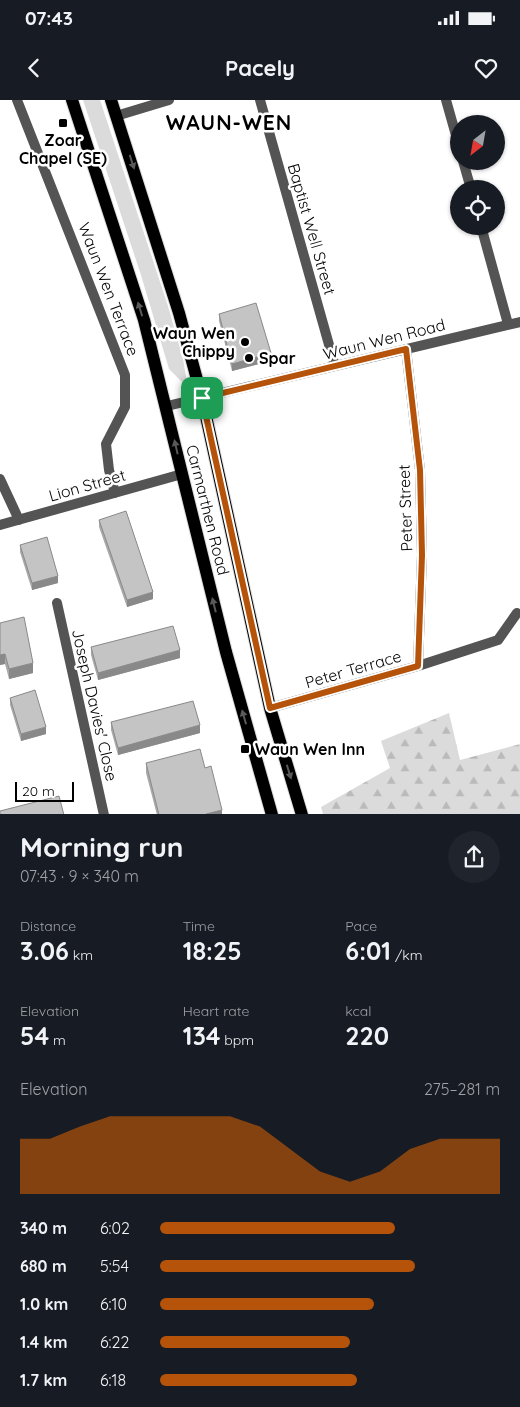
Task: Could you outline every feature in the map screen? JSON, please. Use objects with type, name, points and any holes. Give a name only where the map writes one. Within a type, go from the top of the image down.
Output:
[{"type":"main road","name":"Carmarthen Road","points":[[72,100],[144,320],[167,406],[226,652],[272,814]]},
{"type":"main road","name":"Carmarthen Road","points":[[111,100],[179,313],[202,398],[270,708],[302,814]]},
{"type":"street","name":"Waun Wen Terrace","points":[[17,100],[125,375],[126,407],[106,444],[109,470],[115,493]]},
{"type":"street","points":[[116,116],[169,100]]},
{"type":"street","name":"Baptist Well Street","points":[[260,100],[335,366]]},
{"type":"street","points":[[446,100],[450,115]]},
{"type":"street","points":[[483,235],[508,324]]},
{"type":"street","name":"Waun Wen Road","points":[[167,406],[520,322]]},
{"type":"street","name":"Peter Street","points":[[406,349],[420,479],[422,555],[418,666]]},
{"type":"street","name":"Lion Street","points":[[0,525],[182,474]]},
{"type":"street","points":[[0,479],[19,520]]},
{"type":"street","name":"Joseph Davies' Close","points":[[57,603],[104,814]]},
{"type":"street","name":"Peter Terrace","points":[[270,708],[418,666],[498,640],[516,613]]},
{"type":"green space","points":[[83,100],[100,100],[168,306],[183,359],[188,388],[169,369],[141,275]]},
{"type":"green space","points":[[449,713],[460,760],[520,744],[520,814],[323,814],[321,807],[390,768],[381,741]]},
{"type":"building","points":[[256,303],[271,353],[232,364],[219,314]]},
{"type":"building","points":[[126,511],[153,592],[127,600],[99,520]]},
{"type":"building","points":[[47,537],[58,576],[32,583],[20,545]]},
{"type":"building","points":[[24,617],[33,663],[9,669],[5,654],[0,655],[0,623]]},
{"type":"building","points":[[173,626],[180,650],[98,673],[91,647]]},
{"type":"building","points":[[35,690],[46,727],[21,734],[10,698]]},
{"type":"building","points":[[193,701],[200,725],[118,748],[111,722]]},
{"type":"building","points":[[200,749],[205,768],[211,766],[222,810],[206,814],[159,814],[146,763]]},
{"type":"building","points":[[59,796],[64,814],[0,814],[0,811]]},
{"type":"place","name":"Zoar Chapel (SE)","points":[[63,123]]},
{"type":"place","name":"Waun Wen Chippy","points":[[245,342]]},
{"type":"place","name":"Spar","points":[[249,358]]},
{"type":"place","name":"Waun Wen Inn","points":[[245,749]]},
{"type":"district","name":"WAUN-WEN","points":[[229,122]]},
{"type":"route","points":[[406,349],[420,470],[422,555],[418,666],[270,708],[202,398],[406,349]]}]
